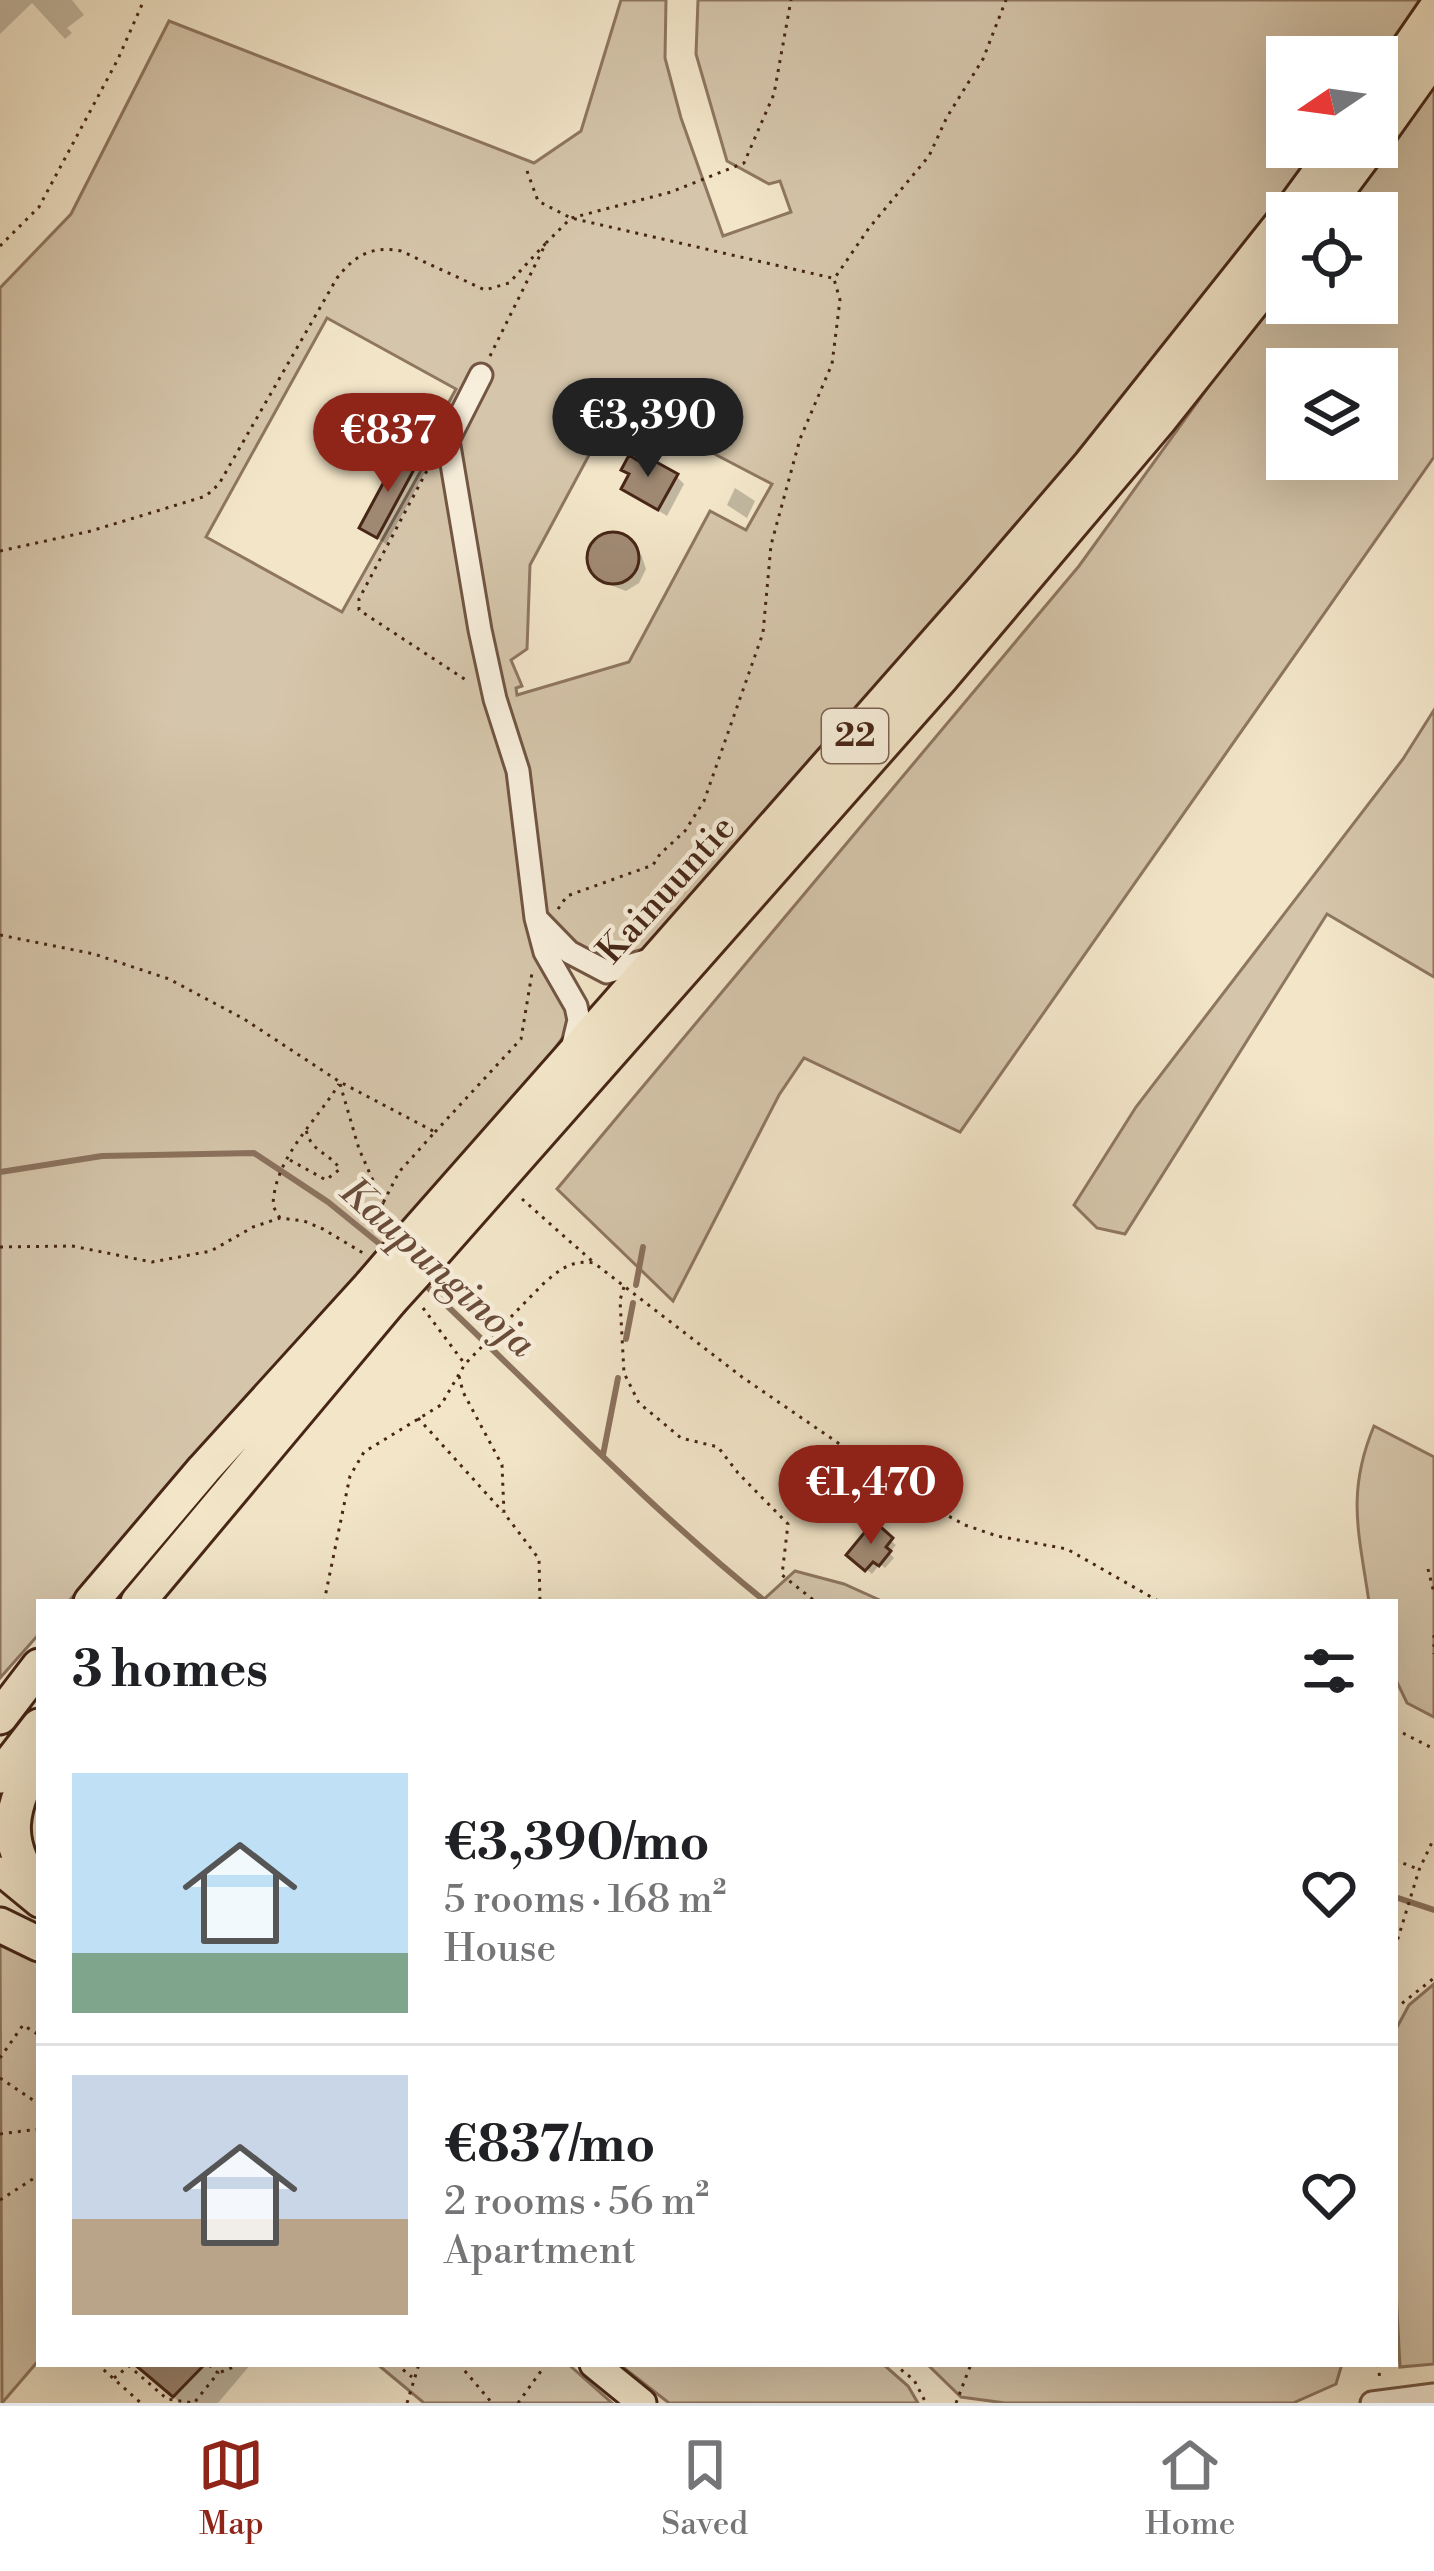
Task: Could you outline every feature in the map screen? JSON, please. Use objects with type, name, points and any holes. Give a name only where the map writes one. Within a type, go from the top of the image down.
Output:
[{"type":"highway","points":[[1398,63],[1434,11]]},
{"type":"highway","points":[[1398,108],[1434,57]]},
{"type":"highway","name":"Kainuuntie","points":[[418,1250],[570,1059],[1090,465],[1266,244]]},
{"type":"highway","name":"Kainuuntie","points":[[140,1599],[380,1293],[941,678],[1266,285]]},
{"type":"highway","name":"Kainuuntie","points":[[94,1599],[204,1469],[380,1293]]},
{"type":"highway","points":[[0,1694],[36,1655]]},
{"type":"highway","points":[[0,1717],[36,1670]]},
{"type":"highway","points":[[0,1776],[36,1730]]},
{"type":"highway","points":[[36,1762],[12,1817],[12,1840],[16,1858],[36,1886]]},
{"type":"highway","points":[[0,1925],[36,1939]]},
{"type":"main road","points":[[0,1871],[36,1901]]},
{"type":"main road","points":[[0,1904],[36,1937]]},
{"type":"main road","points":[[598,2367],[643,2403]]},
{"type":"street","points":[[481,375],[448,440],[496,699],[518,771],[545,952],[579,1020],[570,1059]]},
{"type":"street","points":[[540,927],[569,952],[607,972],[658,957]]},
{"type":"street","points":[[1372,2403],[1434,2395]]},
{"type":"path","points":[[0,246],[38,207],[144,0]]},
{"type":"path","points":[[0,551],[91,531],[206,496],[219,484],[337,278],[360,254],[388,248],[484,290],[509,283],[571,218],[671,192],[744,164],[774,94],[791,0]]},
{"type":"path","points":[[834,279],[928,156],[983,59],[1006,0]]},
{"type":"path","points":[[527,170],[538,201],[571,218],[834,279]]},
{"type":"path","points":[[481,375],[546,243]]},
{"type":"path","points":[[377,1224],[399,1172],[520,1039],[540,927],[567,896],[653,865],[685,831],[704,801],[764,633],[771,545],[800,439],[832,364],[840,300],[834,279]]},
{"type":"path","points":[[448,440],[430,464],[359,599],[359,610],[496,699]]},
{"type":"path","points":[[0,935],[94,954],[169,979],[244,1019],[340,1082],[435,1132]]},
{"type":"path","points":[[280,1218],[273,1206],[277,1183],[305,1126],[340,1082]]},
{"type":"path","points":[[340,1082],[358,1149],[383,1203]]},
{"type":"path","points":[[289,1159],[326,1180],[340,1169],[308,1141],[305,1126]]},
{"type":"path","points":[[522,1199],[594,1263],[742,1377],[930,1506],[997,1537],[1067,1549],[1155,1599]]},
{"type":"path","points":[[0,1247],[72,1246],[152,1262],[211,1251],[280,1218],[304,1221],[358,1250]]},
{"type":"path","points":[[325,1599],[350,1476],[364,1452],[441,1405],[465,1364],[556,1273],[573,1263],[594,1263]]},
{"type":"path","points":[[624,1286],[620,1300],[622,1360],[639,1403],[681,1438],[718,1447],[788,1524],[782,1575],[812,1599]]},
{"type":"path","points":[[458,1374],[502,1465],[504,1514]]},
{"type":"path","points":[[418,1418],[539,1559],[540,1599]]},
{"type":"path","points":[[1428,1569],[1434,1593]]},
{"type":"path","points":[[1434,1635],[1434,1654]]},
{"type":"path","points":[[1398,1731],[1434,1749]]},
{"type":"path","points":[[1398,1939],[1434,1838]]},
{"type":"path","points":[[1398,1861],[1419,1870]]},
{"type":"path","points":[[1398,2007],[1434,1978]]},
{"type":"path","points":[[0,2058],[22,2025],[36,2034]]},
{"type":"path","points":[[0,2078],[36,2102]]},
{"type":"path","points":[[0,2134],[36,2129]]},
{"type":"path","points":[[0,2200],[36,2177]]},
{"type":"path","points":[[101,2367],[141,2403]]},
{"type":"path","points":[[114,2378],[128,2367]]},
{"type":"path","points":[[132,2367],[167,2399],[194,2403],[218,2373],[233,2367]]},
{"type":"path","points":[[211,2367],[218,2373]]},
{"type":"path","points":[[400,2367],[413,2378]]},
{"type":"path","points":[[407,2403],[418,2367]]},
{"type":"path","points":[[462,2367],[492,2403]]},
{"type":"path","points":[[518,2403],[544,2367]]},
{"type":"path","points":[[898,2367],[914,2380],[926,2403]]},
{"type":"path","points":[[956,2403],[970,2367]]},
{"type":"shaded area","points":[[621,0],[666,0],[665,58],[723,236],[791,212],[780,181],[769,184],[727,161],[696,54],[698,0],[1426,0],[1398,41],[1398,36],[1266,36],[1266,168],[1304,168],[1285,192],[1266,192],[1266,216],[1083,450],[654,945],[621,958],[592,955],[567,938],[545,909],[530,916],[568,1017],[567,1031],[533,1080],[71,1599],[36,1599],[36,1637],[0,1678],[0,288],[71,214],[169,21],[534,163],[581,131]],"holes":[[[327,318],[456,389],[426,444],[433,449],[342,612],[206,537]],[[617,403],[772,484],[746,530],[710,511],[629,662],[517,695],[516,688],[522,686],[511,660],[527,649],[530,565]]]},
{"type":"shaded area","points":[[1434,74],[1434,457],[960,1132],[804,1058],[779,1095],[673,1301],[557,1189],[1079,566],[1266,307],[1266,324],[1398,324],[1398,192],[1349,192],[1366,168],[1398,168],[1398,124]]},
{"type":"shaded area","points":[[1434,710],[1434,977],[1327,914],[1125,1234],[1097,1228],[1074,1205],[1136,1107],[1403,759]]},
{"type":"shaded area","points":[[1374,1426],[1434,1457],[1434,1717],[1407,1703],[1398,1684],[1398,1599],[1369,1599],[1357,1493]]},
{"type":"shaded area","points":[[795,1571],[877,1599],[764,1599]]},
{"type":"shaded area","points":[[0,1937],[36,1960],[36,2363],[2,2403]]},
{"type":"shaded area","points":[[1434,1984],[1434,2364],[1400,2367],[1398,2025],[1409,2005]]},
{"type":"shaded area","points":[[381,2367],[571,2367],[612,2403],[424,2403]]},
{"type":"shaded area","points":[[623,2367],[886,2367],[908,2386],[918,2403],[669,2403]]},
{"type":"shaded area","points":[[930,2367],[1341,2367],[1336,2384],[1293,2403],[1005,2403],[961,2397]]},
{"type":"building","points":[[400,452],[418,462],[377,538],[359,528]]},
{"type":"building","points":[[640,453],[678,474],[658,510],[621,489],[629,474],[621,470],[629,455],[637,460]]},
{"type":"building","points":[[613,532],[631,540],[639,558],[631,576],[613,584],[595,576],[587,558],[595,540]]},
{"type":"building","points":[[874,1521],[893,1538],[886,1547],[891,1551],[879,1566],[873,1562],[865,1571],[846,1555]]},
{"type":"building","points":[[138,2367],[202,2367],[173,2397]]},
{"type":"waterway","name":"Kaupunginoja","points":[[0,1172],[102,1156],[254,1153],[328,1202],[386,1249]]},
{"type":"waterway","points":[[636,1285],[643,1247]]},
{"type":"waterway","name":"Kaupunginoja","points":[[422,1282],[634,1486],[762,1599]]},
{"type":"waterway","points":[[626,1339],[633,1303]]},
{"type":"waterway","points":[[603,1455],[618,1378]]},
{"type":"waterway","name":"Kaupunginoja","points":[[1398,1898],[1434,1910]]}]
